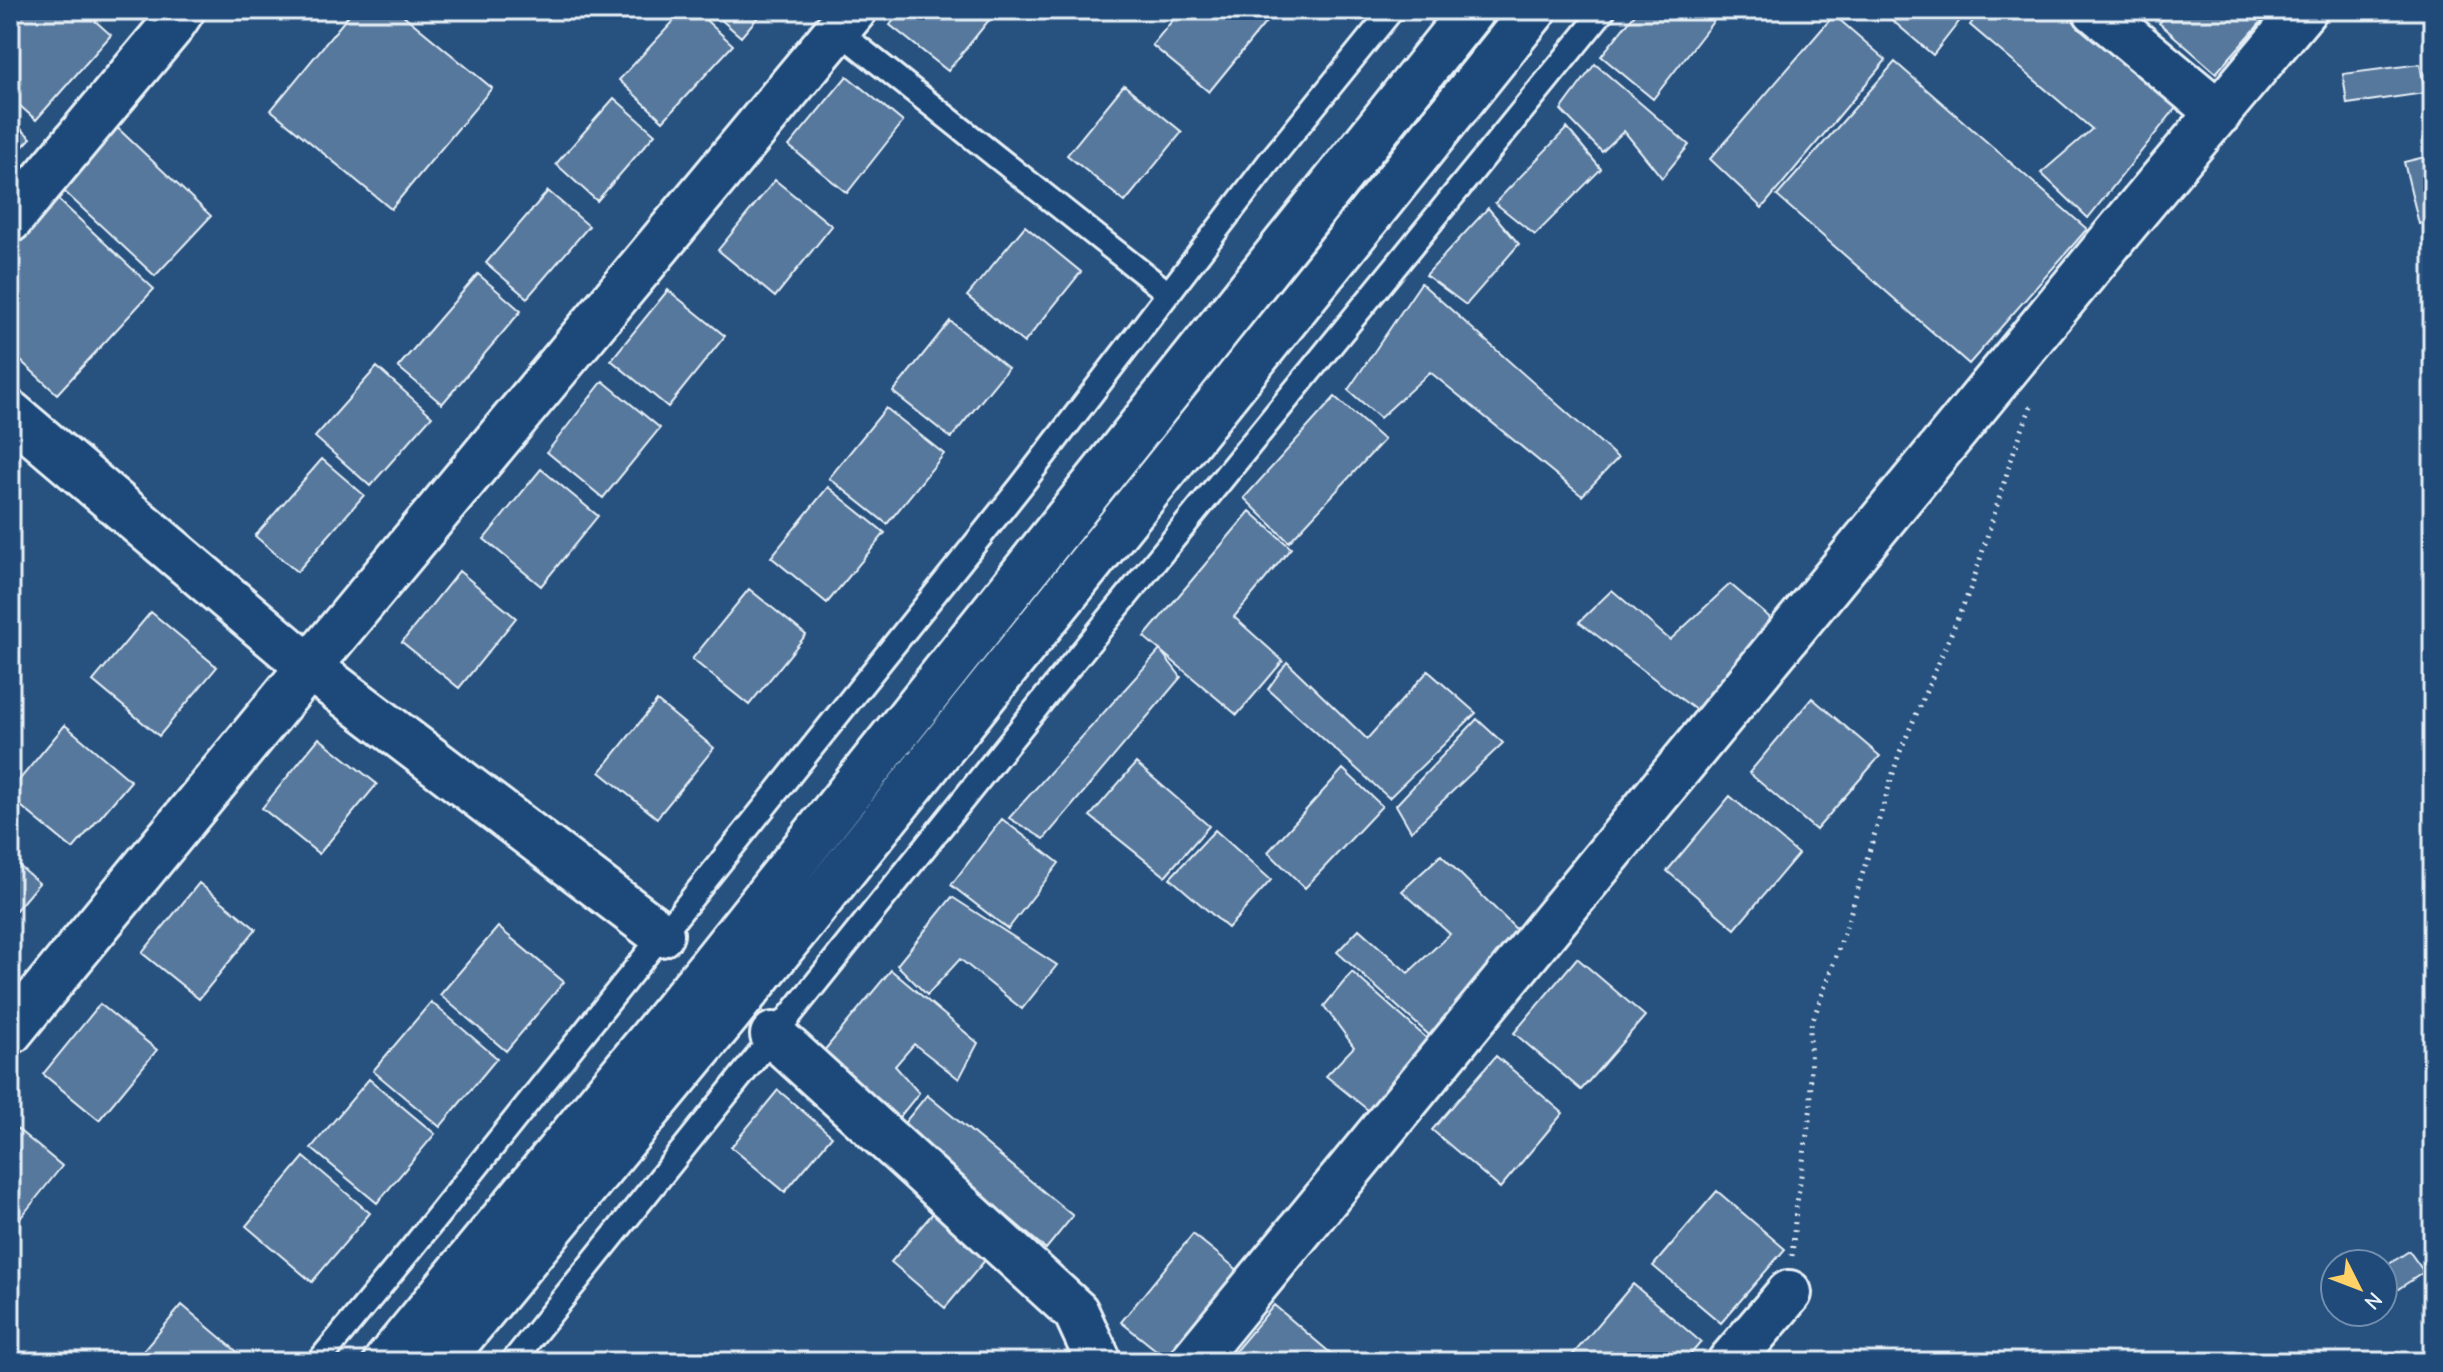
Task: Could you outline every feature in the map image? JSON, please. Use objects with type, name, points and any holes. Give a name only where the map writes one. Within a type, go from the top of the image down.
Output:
[{"type":"street","points":[[10,220],[182,10]]},
{"type":"street","points":[[386,1362],[721,953],[1472,10]]},
{"type":"street","points":[[440,1362],[729,1013],[1534,10]]},
{"type":"street","points":[[2095,10],[2219,113]]},
{"type":"street","points":[[1192,1362],[2109,242],[2304,10]]},
{"type":"street","points":[[10,1032],[846,20]]},
{"type":"street","points":[[10,413],[309,667],[661,934]]},
{"type":"street","points":[[773,1035],[1076,1312],[1099,1362]]},
{"type":"street","points":[[1730,1362],[1789,1293]]},
{"type":"lane","points":[[318,1362],[1021,486],[1269,162],[1392,10]]},
{"type":"lane","points":[[512,1362],[773,1035],[1604,10]]},
{"type":"lane","points":[[846,20],[1168,293]]},
{"type":"path","points":[[1789,1293],[1796,1210],[1811,1106],[1810,1028],[1845,931],[1899,754],[1972,585],[2013,454],[2034,399]]},
{"type":"building","points":[[14,10],[83,10],[111,35],[36,120],[10,97],[10,15]]},
{"type":"building","points":[[353,10],[397,10],[492,88],[391,209],[271,110]]},
{"type":"building","points":[[684,10],[695,10],[733,45],[663,121],[619,80]]},
{"type":"building","points":[[710,10],[764,10],[741,37]]},
{"type":"building","points":[[902,10],[997,10],[948,71],[890,25]]},
{"type":"building","points":[[1181,10],[1252,10],[1266,22],[1209,92],[1152,45]]},
{"type":"building","points":[[1638,10],[1722,10],[1653,99],[1601,56]]},
{"type":"building","points":[[1880,10],[1968,10],[1933,55]]},
{"type":"building","points":[[1981,10],[2073,10],[2179,104],[2088,218],[2041,173],[2092,129],[1970,25]]},
{"type":"building","points":[[2171,10],[2272,10],[2216,73],[2159,23]]},
{"type":"building","points":[[1834,15],[1886,60],[1762,208],[1710,159]]},
{"type":"building","points":[[1895,62],[2087,229],[1969,364],[1777,196]]},
{"type":"building","points":[[1595,64],[1689,145],[1662,178],[1624,131],[1602,152],[1561,110]]},
{"type":"building","points":[[2420,64],[2425,93],[2347,104],[2343,74]]},
{"type":"building","points":[[847,76],[903,122],[847,193],[789,146]]},
{"type":"building","points":[[1124,85],[1182,132],[1125,202],[1067,155]]},
{"type":"building","points":[[614,98],[655,134],[597,201],[556,164]]},
{"type":"building","points":[[10,119],[31,138],[10,160]]},
{"type":"building","points":[[109,120],[211,216],[155,276],[53,181]]},
{"type":"building","points":[[1567,128],[1601,169],[1535,235],[1495,203]]},
{"type":"building","points":[[2433,155],[2433,221],[2419,224],[2404,162]]},
{"type":"building","points":[[775,180],[832,226],[775,297],[718,250]]},
{"type":"building","points":[[48,190],[154,289],[57,394],[10,351],[10,231]]},
{"type":"building","points":[[548,191],[589,226],[527,298],[486,263]]},
{"type":"building","points":[[1488,208],[1519,244],[1466,305],[1426,275]]},
{"type":"building","points":[[1025,226],[1081,272],[1024,343],[967,296]]},
{"type":"building","points":[[478,274],[521,311],[442,404],[398,367]]},
{"type":"building","points":[[1421,283],[1618,458],[1582,496],[1430,372],[1380,418],[1348,390]]},
{"type":"building","points":[[668,290],[725,336],[668,407],[611,360]]},
{"type":"building","points":[[950,321],[1008,368],[951,438],[893,392]]},
{"type":"building","points":[[377,367],[432,416],[370,486],[315,437]]},
{"type":"building","points":[[603,381],[660,428],[603,498],[547,452]]},
{"type":"building","points":[[1335,397],[1384,440],[1289,542],[1244,498]]},
{"type":"building","points":[[886,408],[944,454],[887,524],[829,478]]},
{"type":"building","points":[[322,459],[364,495],[297,572],[255,536]]},
{"type":"building","points":[[541,469],[598,516],[541,586],[484,539]]},
{"type":"building","points":[[828,487],[885,533],[827,603],[771,557]]},
{"type":"building","points":[[1250,511],[1291,548],[1234,617],[1283,661],[1237,715],[1144,637]]},
{"type":"building","points":[[459,571],[516,618],[459,688],[402,642]]},
{"type":"building","points":[[1730,584],[1787,632],[1709,720],[1579,622],[1612,590],[1670,640]]},
{"type":"building","points":[[749,589],[806,635],[749,705],[692,659]]},
{"type":"building","points":[[151,612],[217,667],[159,736],[93,681]]},
{"type":"building","points":[[1160,650],[1181,677],[1044,839],[1009,818]]},
{"type":"building","points":[[1287,662],[1367,739],[1428,671],[1476,713],[1389,798],[1268,689]]},
{"type":"building","points":[[1812,698],[1880,756],[1816,830],[1749,773]]},
{"type":"building","points":[[657,701],[714,748],[657,818],[600,772]]},
{"type":"building","points":[[1477,719],[1503,743],[1411,831],[1396,805]]},
{"type":"building","points":[[65,725],[131,781],[73,849],[10,797],[10,791]]},
{"type":"building","points":[[319,738],[377,784],[319,854],[262,808]]},
{"type":"building","points":[[1136,763],[1209,826],[1165,876],[1090,816]]},
{"type":"building","points":[[1343,769],[1382,806],[1305,888],[1268,852]]},
{"type":"building","points":[[1730,796],[1798,854],[1735,929],[1667,871]]},
{"type":"building","points":[[1002,819],[1059,863],[1008,929],[951,885]]},
{"type":"building","points":[[1215,830],[1271,880],[1228,928],[1170,878]]},
{"type":"building","points":[[1441,855],[1524,937],[1438,1043],[1337,952],[1359,929],[1408,973],[1450,934],[1402,891]]},
{"type":"building","points":[[10,858],[39,883],[10,917]]},
{"type":"building","points":[[199,883],[256,929],[199,999],[142,953]]},
{"type":"building","points":[[952,897],[1057,965],[1022,1009],[960,959],[927,995],[897,965]]},
{"type":"building","points":[[498,927],[564,982],[506,1051],[440,995]]},
{"type":"building","points":[[1577,958],[1645,1016],[1581,1090],[1514,1033]]},
{"type":"building","points":[[891,970],[978,1043],[959,1079],[914,1044],[895,1066],[919,1093],[898,1119],[823,1052]]},
{"type":"building","points":[[1352,972],[1441,1051],[1379,1119],[1326,1076],[1354,1047],[1324,1006]]},
{"type":"building","points":[[431,1002],[497,1058],[440,1127],[373,1071]]},
{"type":"building","points":[[100,1004],[157,1050],[99,1120],[43,1074]]},
{"type":"building","points":[[1496,1056],[1563,1113],[1500,1188],[1432,1130]]},
{"type":"building","points":[[369,1079],[435,1134],[377,1203],[311,1148]]},
{"type":"building","points":[[778,1090],[832,1136],[785,1192],[731,1147]]},
{"type":"building","points":[[927,1095],[1073,1216],[1046,1249],[901,1127]]},
{"type":"building","points":[[10,1123],[62,1166],[10,1231]]},
{"type":"building","points":[[304,1157],[370,1213],[312,1282],[246,1226]]},
{"type":"building","points":[[1717,1191],[1785,1249],[1721,1323],[1653,1266]]},
{"type":"building","points":[[939,1206],[992,1252],[945,1308],[891,1262]]},
{"type":"building","points":[[1193,1234],[1249,1279],[1171,1362],[1121,1322]]},
{"type":"building","points":[[2409,1251],[2424,1272],[2399,1288],[2399,1258]]},
{"type":"building","points":[[1633,1284],[1701,1342],[1684,1362],[1573,1362],[1569,1359]]},
{"type":"building","points":[[182,1305],[248,1361],[134,1362]]},
{"type":"building","points":[[1274,1305],[1341,1362],[1226,1362]]}]
